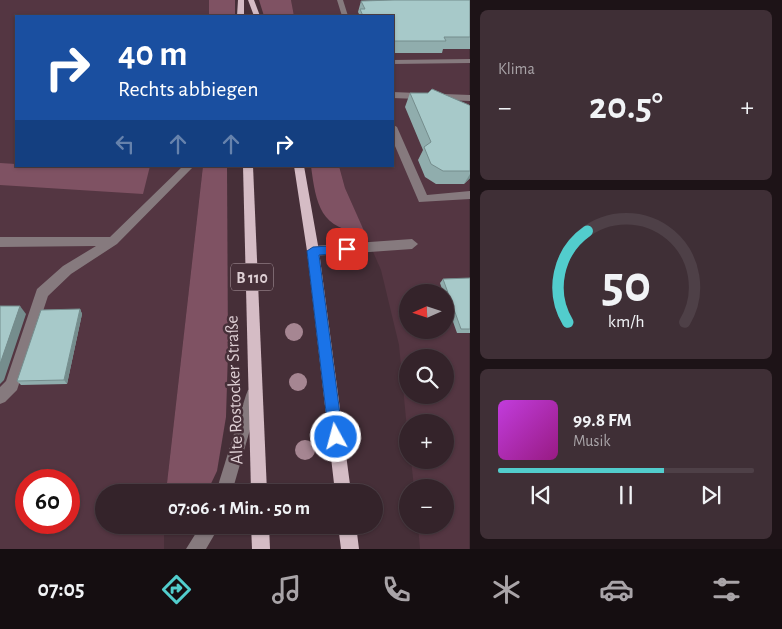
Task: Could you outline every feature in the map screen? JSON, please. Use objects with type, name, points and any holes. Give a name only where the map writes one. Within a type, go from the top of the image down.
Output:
[{"type":"main road","points":[[241,0],[242,15]]},
{"type":"main road","points":[[251,0],[256,15]]},
{"type":"main road","name":"Alte Rostocker Straße","points":[[248,167],[259,484]]},
{"type":"main road","points":[[299,167],[313,251],[342,484]]},
{"type":"main road","points":[[260,534],[261,549]]},
{"type":"main road","points":[[348,534],[350,549]]},
{"type":"street","points":[[340,0],[345,15]]},
{"type":"street","points":[[394,62],[470,61]]},
{"type":"street","points":[[394,95],[470,98]]},
{"type":"street","points":[[394,133],[423,199],[470,195]]},
{"type":"street","points":[[0,397],[12,385],[42,293],[67,270],[114,241],[187,167]]},
{"type":"street","points":[[0,242],[114,241]]},
{"type":"street","points":[[313,251],[412,244]]},
{"type":"street","points":[[226,484],[256,388]]},
{"type":"street","points":[[195,549],[205,534]]},
{"type":"shaded area","points":[[0,0],[209,0],[209,15],[15,15],[15,167],[203,167],[167,484],[95,484],[95,534],[164,534],[164,549],[0,549]]},
{"type":"shaded area","points":[[209,0],[235,0],[235,15],[209,15]]},
{"type":"shaded area","points":[[259,0],[291,0],[294,15],[264,15]]},
{"type":"shaded area","points":[[291,0],[469,0],[469,549],[420,549],[419,534],[454,534],[454,479],[413,479],[412,469],[454,469],[454,414],[406,414],[405,404],[454,404],[454,349],[399,349],[381,270],[345,188],[339,167],[394,167],[394,15],[294,15]]},
{"type":"shaded area","points":[[0,163],[15,164],[15,167],[150,167],[143,194],[0,185]]},
{"type":"shaded area","points":[[203,167],[227,167],[228,351],[226,417],[217,471],[211,484],[167,484]]},
{"type":"shaded area","points":[[311,167],[339,167],[345,188],[365,233],[338,227],[329,221],[318,203]]},
{"type":"building","points":[[470,0],[470,37],[444,37],[446,41],[394,41],[394,15],[363,15],[360,9],[365,9],[361,1]]},
{"type":"building","points":[[432,89],[470,106],[470,171],[443,171],[431,164],[424,147],[431,142],[410,93],[428,93]]},
{"type":"building","points":[[470,278],[470,329],[461,329],[454,310],[454,284],[445,284],[443,279]]},
{"type":"building","points":[[0,306],[20,306],[0,364]]},
{"type":"building","points":[[80,309],[64,380],[17,381],[41,310]]},
{"type":"route","points":[[336,437],[313,251],[347,249]]}]
